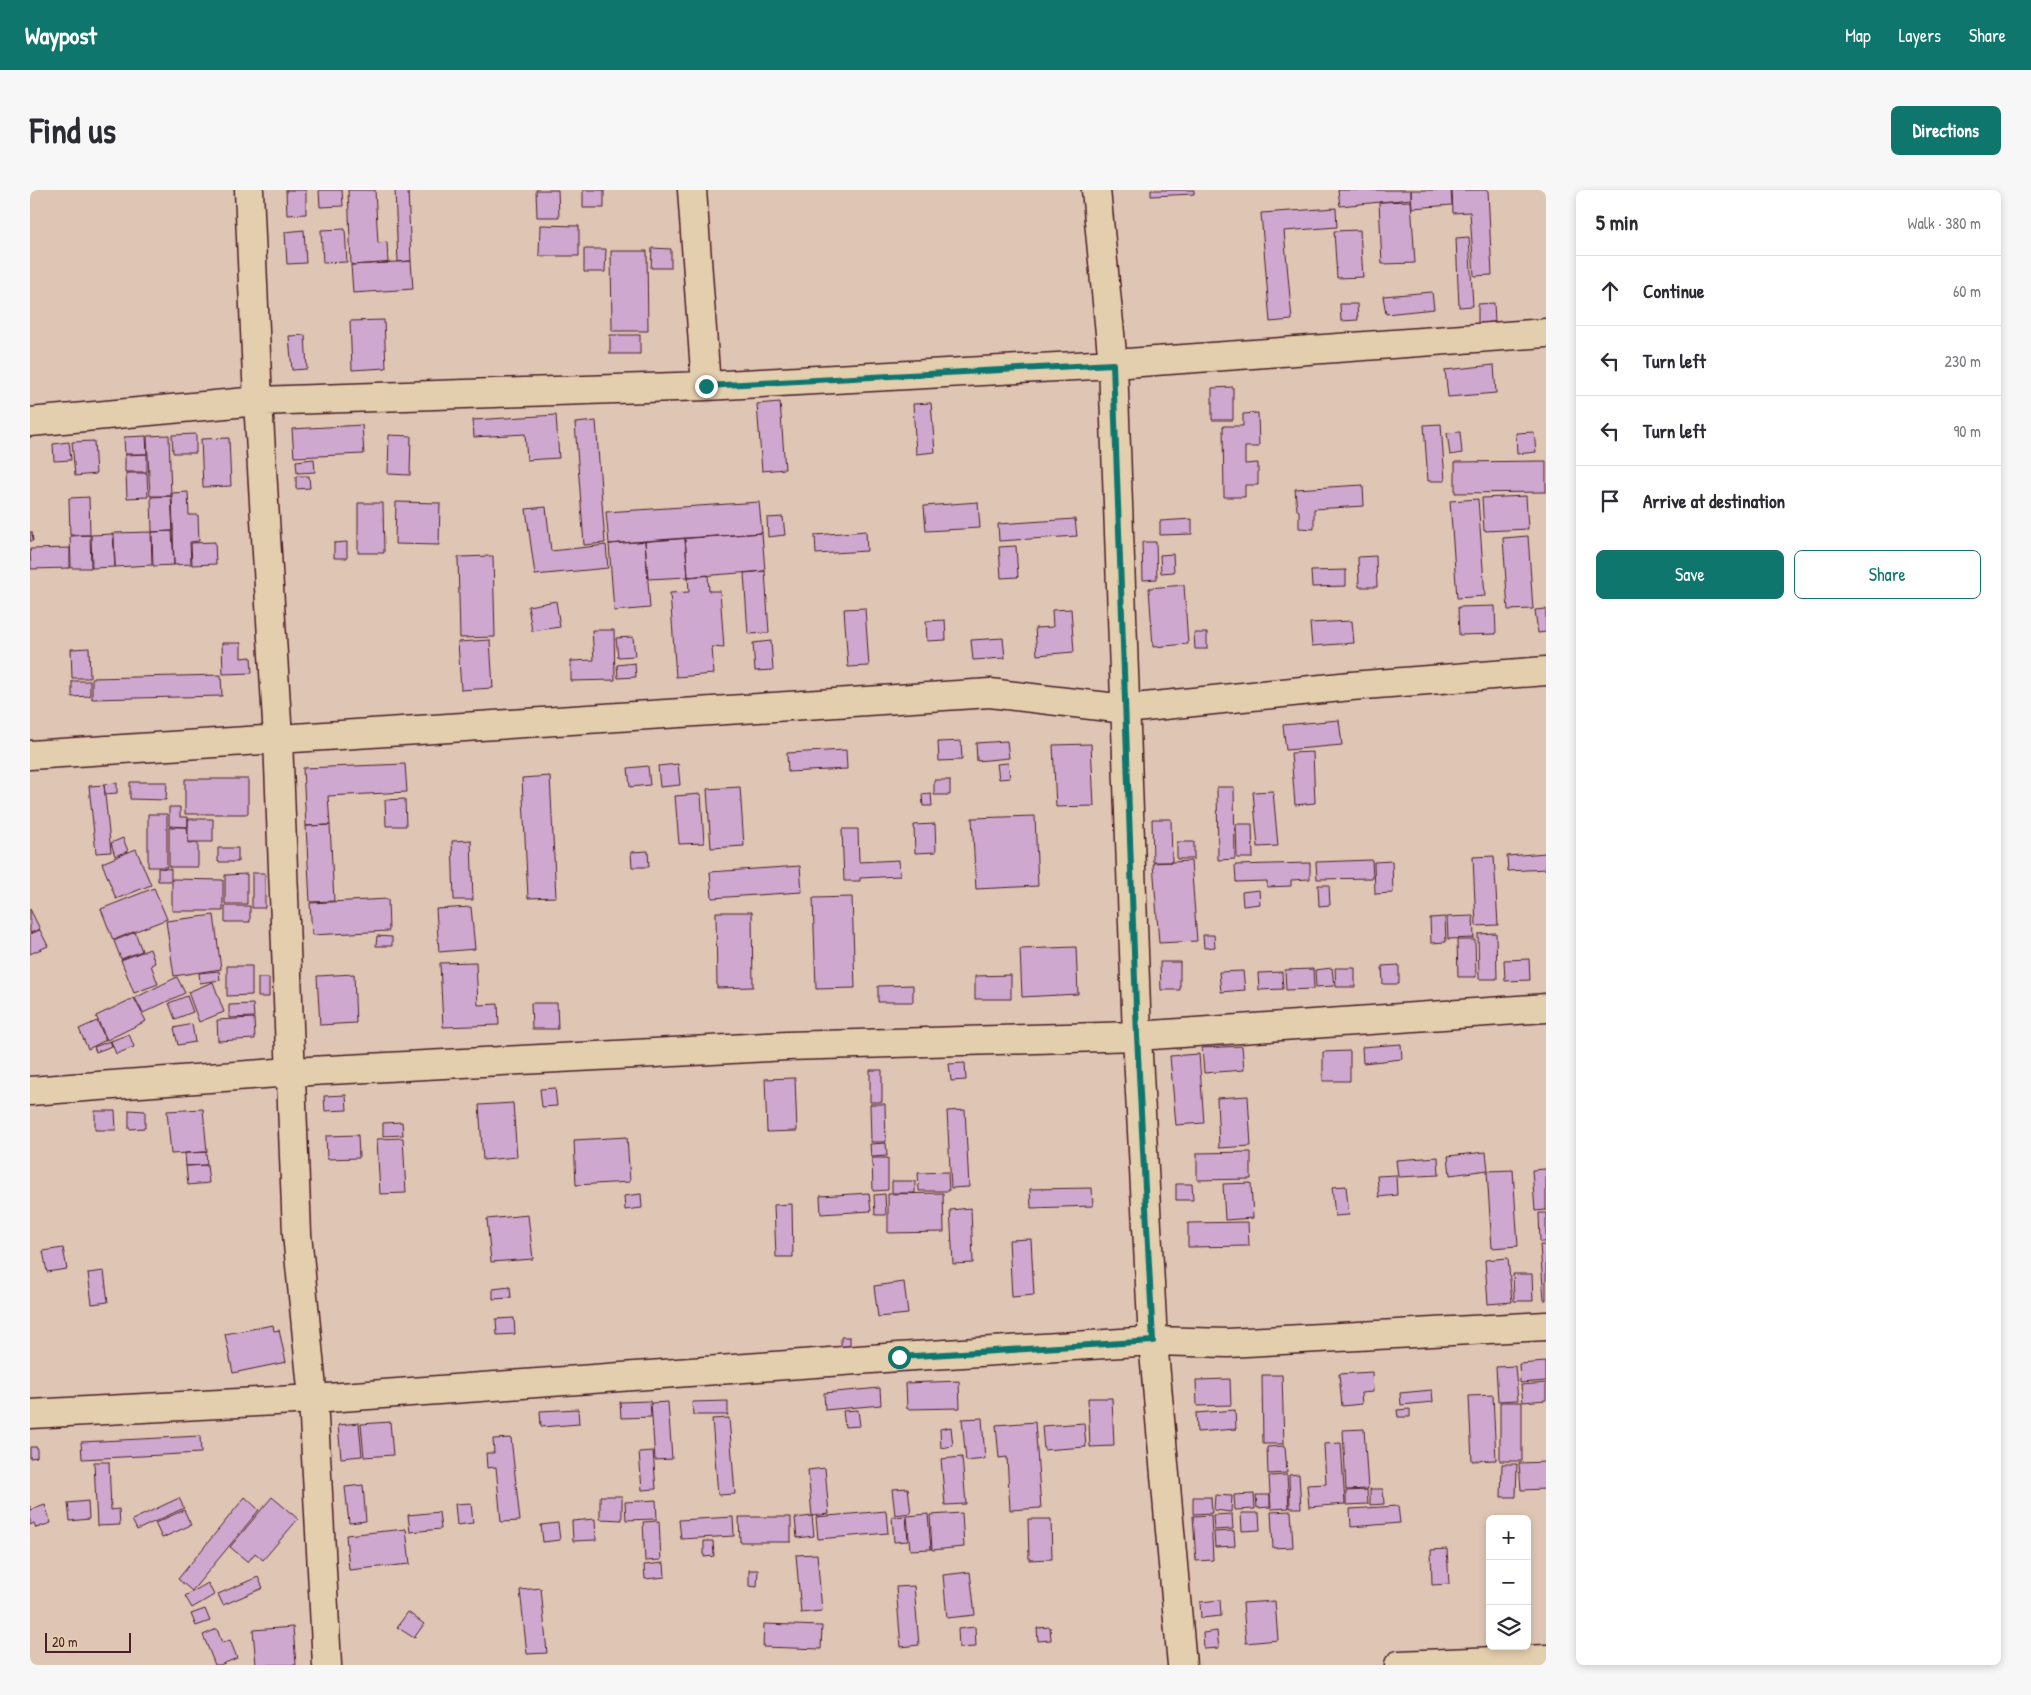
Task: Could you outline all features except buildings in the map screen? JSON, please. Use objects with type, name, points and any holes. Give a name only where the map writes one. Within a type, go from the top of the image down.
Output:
[{"type":"street","points":[[249,190],[258,401],[278,739],[297,1234],[313,1399],[327,1665]]},
{"type":"street","points":[[692,190],[706,386]]},
{"type":"street","points":[[1096,190],[1113,364],[1137,1036],[1153,1341],[1182,1665]]},
{"type":"street","points":[[30,422],[258,401],[706,386],[1113,364],[1546,333]]},
{"type":"street","points":[[30,755],[990,693],[1125,708],[1351,686],[1546,671]]},
{"type":"street","points":[[30,1091],[291,1072],[787,1046],[1137,1036],[1546,1008]]},
{"type":"street","points":[[30,1414],[313,1399],[899,1357],[1153,1341],[1228,1343],[1546,1326]]},
{"type":"street","points":[[1400,1665],[1546,1659]]},
{"type":"route","points":[[706,386],[1113,364],[1137,1036],[1153,1341],[899,1357]]}]
